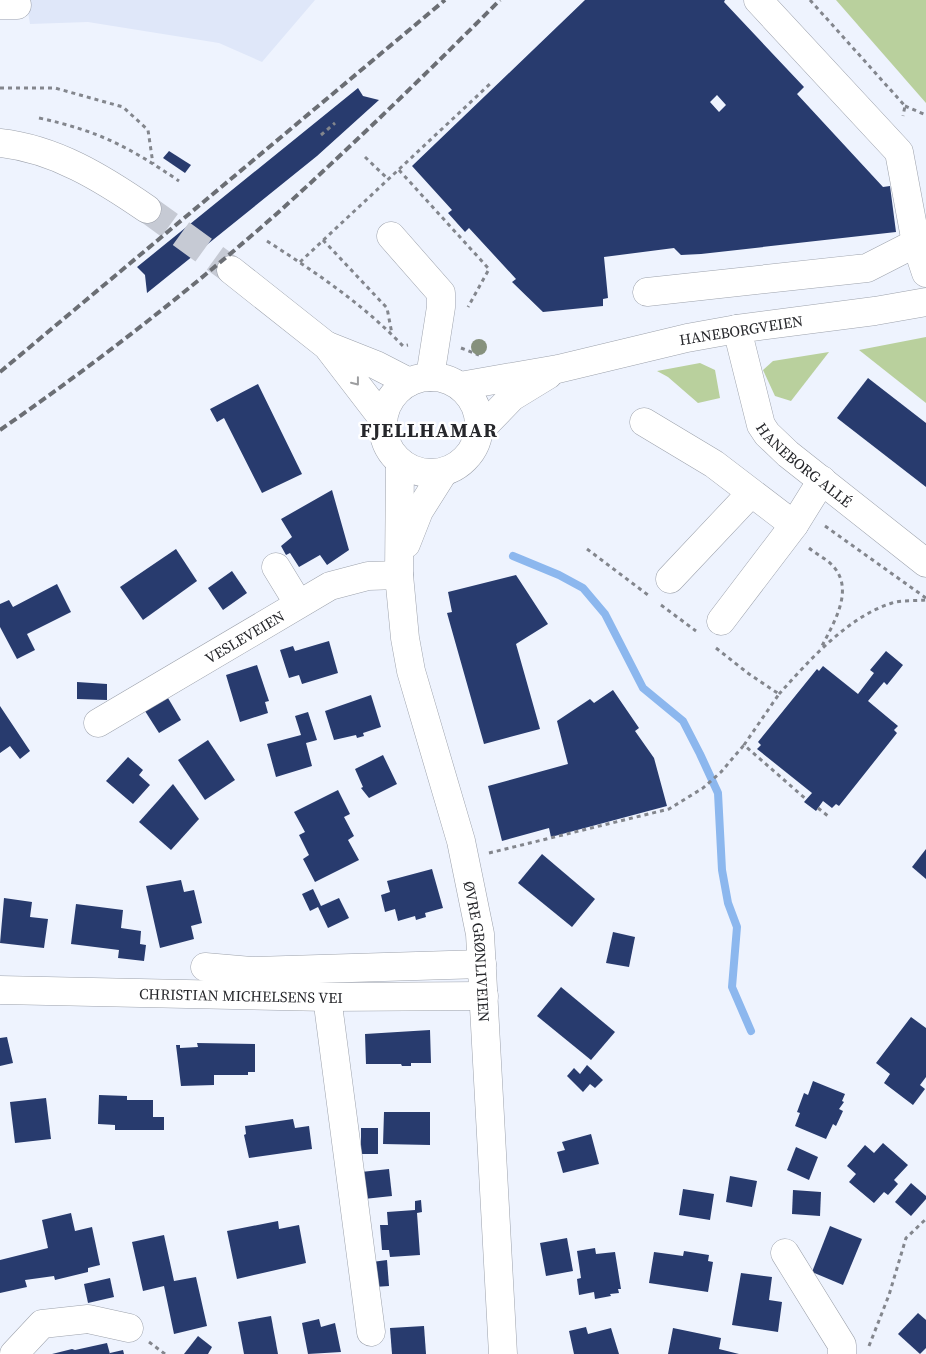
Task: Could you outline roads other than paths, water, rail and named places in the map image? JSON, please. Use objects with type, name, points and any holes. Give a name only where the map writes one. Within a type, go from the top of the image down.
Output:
[{"type":"street","points":[[741,0],[760,19],[769,24],[777,13]]},
{"type":"street","points":[[758,0],[777,13],[899,152],[916,242],[926,273]]},
{"type":"street","points":[[0,143],[17,145],[63,158],[108,183],[147,208]]},
{"type":"street","points":[[328,346],[376,365],[420,379],[440,378],[460,386],[474,402],[479,416],[480,430],[476,444],[468,457],[457,467],[443,473],[428,474],[414,471],[400,463],[389,450],[383,435],[383,419],[393,395],[420,379],[441,307],[441,293],[391,236]]},
{"type":"street","points":[[647,292],[867,268],[916,242]]},
{"type":"street","points":[[231,270],[328,346],[383,419]]},
{"type":"street","name":"HANEBORGVEIEN","points":[[460,386],[558,369],[687,338],[926,302]]},
{"type":"street","name":"HANEBORG ALLÉ","points":[[737,329],[761,424],[776,444],[926,563]]},
{"type":"street","name":"HANEBORGVEIEN","points":[[480,430],[512,397],[558,369]]},
{"type":"street","points":[[644,422],[714,464],[751,493],[796,522]]},
{"type":"street","name":"ØVRE GRØNLIVEIEN","points":[[400,463],[400,610],[411,671],[461,841],[480,934],[503,1354]]},
{"type":"street","name":"ØVRE GRØNLIVEIEN","points":[[400,566],[419,511],[443,473]]},
{"type":"street","points":[[710,633],[796,522],[822,480]]},
{"type":"street","points":[[670,579],[751,493]]},
{"type":"street","name":"VESLEVEIEN","points":[[98,723],[298,603],[330,586],[400,566]]},
{"type":"street","points":[[276,567],[298,603]]},
{"type":"street","points":[[205,967],[251,972],[482,964]]},
{"type":"street","name":"CHRISTIAN MICHELSENS VEI","points":[[0,990],[327,997],[484,996]]},
{"type":"street","points":[[327,997],[371,1332]]},
{"type":"street","points":[[785,1253],[842,1345],[855,1352]]},
{"type":"street","points":[[14,1354],[42,1324],[88,1319],[129,1328]]},
{"type":"waterway","points":[[513,556],[559,575],[583,588],[605,614],[643,688],[683,721],[700,754],[718,793],[722,870],[728,903],[737,927],[732,987],[751,1031]]},
{"type":"tunnel","points":[[147,209],[231,270]]},
{"type":"railway","points":[[0,372],[445,0]]},
{"type":"railway","points":[[0,430],[144,324],[282,209],[365,132],[500,0]]},
{"type":"district","name":"FJELLHAMAR","points":[[429,430]]}]
